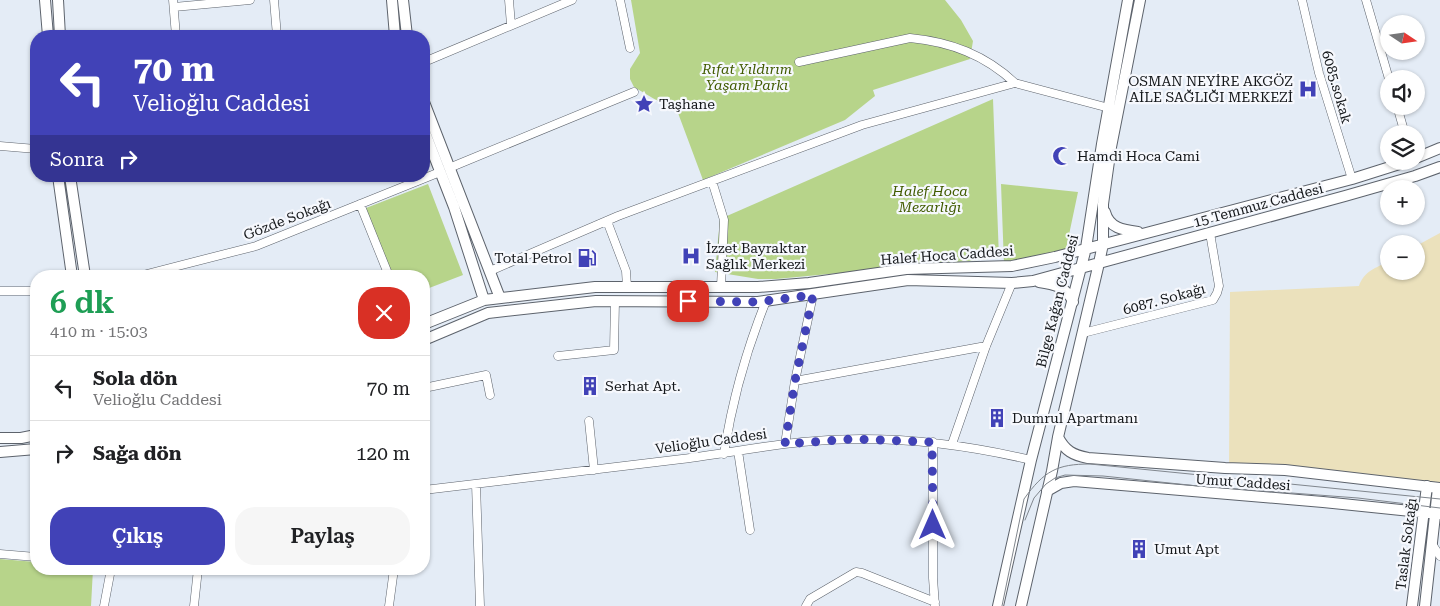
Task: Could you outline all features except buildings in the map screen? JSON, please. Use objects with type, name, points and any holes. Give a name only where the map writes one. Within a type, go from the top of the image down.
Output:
[{"type":"street","points":[[45,0],[48,30]]},
{"type":"street","points":[[58,0],[60,30]]},
{"type":"street","points":[[176,30],[174,3],[250,0]]},
{"type":"street","points":[[274,0],[276,30]]},
{"type":"street","points":[[392,0],[394,30]]},
{"type":"street","points":[[403,0],[406,30]]},
{"type":"street","points":[[509,0],[511,26]]},
{"type":"street","points":[[430,60],[572,0]]},
{"type":"street","points":[[620,0],[630,48]]},
{"type":"street","name":"Bilge Kağan Caddesi","points":[[998,606],[1031,460],[1082,268],[1128,0]]},
{"type":"street","points":[[1021,606],[1103,244],[1102,204],[1111,147],[1140,0]]},
{"type":"street","name":"6085.sokak","points":[[1302,0],[1318,73],[1352,179]]},
{"type":"street","points":[[1366,0],[1386,70]]},
{"type":"street","points":[[799,62],[859,51],[910,38],[921,39],[944,43],[966,50],[998,67],[1016,82],[1109,108]]},
{"type":"street","points":[[490,271],[607,221],[862,125],[1016,82]]},
{"type":"street","name":"Gözde Sokağı","points":[[430,176],[634,92]]},
{"type":"street","points":[[430,121],[454,207],[484,300]]},
{"type":"street","points":[[430,141],[445,170],[500,298]]},
{"type":"street","points":[[0,146],[30,148]]},
{"type":"street","points":[[1425,154],[1440,148]]},
{"type":"street","name":"15 Temmuz Caddesi","points":[[1082,268],[1359,192],[1440,167]]},
{"type":"street","name":"15 Temmuz Caddesi","points":[[1086,248],[1352,179],[1380,170]]},
{"type":"street","points":[[712,181],[724,220],[721,287]]},
{"type":"street","points":[[59,182],[71,270]]},
{"type":"street","points":[[71,182],[84,270]]},
{"type":"street","name":"Gözde Sokağı","points":[[162,270],[256,246],[415,182]]},
{"type":"street","points":[[360,204],[387,270]]},
{"type":"street","points":[[1102,204],[1106,219],[1111,225],[1120,229],[1144,233]]},
{"type":"street","points":[[607,221],[626,271],[627,288]]},
{"type":"street","name":"6087. Sokağı","points":[[1083,333],[1213,300],[1218,293],[1219,286],[1210,233]]},
{"type":"street","name":"Halef Hoca Caddesi","points":[[430,322],[484,300],[595,287],[721,287],[809,283],[906,269],[1012,266],[1086,248]]},
{"type":"street","name":"Halef Hoca Caddesi","points":[[430,338],[488,314],[596,301],[766,301],[908,280],[1012,283],[1033,281],[1082,268]]},
{"type":"street","points":[[1033,281],[1058,286],[1070,296],[1072,302]]},
{"type":"street","points":[[952,444],[986,346],[1012,283]]},
{"type":"street","points":[[0,291],[30,291]]},
{"type":"street","points":[[785,444],[795,381],[813,295]]},
{"type":"street","points":[[558,356],[614,350],[615,301]]},
{"type":"street","points":[[724,454],[738,382],[755,328],[766,301]]},
{"type":"street","points":[[795,381],[986,346]]},
{"type":"street","points":[[430,387],[486,374],[490,395]]},
{"type":"street","points":[[589,421],[594,470]]},
{"type":"street","points":[[0,438],[30,436]]},
{"type":"street","name":"Umut Caddesi","points":[[1058,437],[1067,451],[1088,458],[1225,468],[1285,470],[1439,488]]},
{"type":"street","name":"Velioğlu Caddesi","points":[[430,489],[724,454],[785,444],[853,439],[952,444],[1031,460]]},
{"type":"street","points":[[806,606],[810,599],[856,572],[862,572],[935,604],[933,578],[932,442]]},
{"type":"street","points":[[0,452],[30,450]]},
{"type":"street","points":[[738,451],[750,530]]},
{"type":"street","name":"Umut Caddesi","points":[[1047,491],[1061,483],[1074,481],[1323,502],[1438,514]]},
{"type":"street","points":[[476,484],[480,606]]},
{"type":"street","name":"Taslak Sokağı","points":[[1412,606],[1427,486]]},
{"type":"street","name":"Taslak Sokağı","points":[[1425,606],[1432,544],[1438,514],[1439,488]]},
{"type":"street","points":[[1432,544],[1440,556]]},
{"type":"street","points":[[0,554],[30,556]]},
{"type":"street","points":[[104,606],[109,575]]},
{"type":"street","points":[[194,606],[197,575]]},
{"type":"street","points":[[389,606],[393,575]]},
{"type":"green space","name":"Rıfat Yıldırım Yaşam Parkı","points":[[631,0],[945,0],[961,20],[973,41],[970,59],[873,90],[875,96],[845,120],[703,180],[678,113],[634,87],[630,79],[630,69],[640,53]]},
{"type":"green space","name":"Halef Hoca Mezarlığı","points":[[993,99],[999,258],[776,279],[758,279],[715,272],[720,219]]},
{"type":"green space","points":[[428,184],[463,275],[430,288],[430,270],[390,270],[366,208]]},
{"type":"green space","points":[[1001,184],[1078,192],[1066,249],[1042,257],[1004,264]]},
{"type":"green space","points":[[0,559],[30,562],[30,575],[93,575],[91,606],[0,606]]},
{"type":"sand","points":[[1440,233],[1440,488],[1352,478],[1229,470],[1230,292],[1359,286],[1367,273],[1380,266],[1380,280],[1425,280],[1425,241]]},
{"type":"tram line","points":[[1002,606],[1024,499],[1038,482],[1052,471],[1060,468],[1090,464],[1440,499]]},
{"type":"tram line","points":[[1025,520],[1034,498],[1046,484],[1055,478],[1065,475],[1103,476],[1198,486],[1358,498],[1440,508]]},
{"type":"place","name":"OSMAN NEYİRE AKGÖZ AİLE SAĞLIĞI MERKEZİ","points":[[1308,89]]},
{"type":"place","name":"Taşhane","points":[[644,104]]},
{"type":"place","name":"Hamdi Hoca Cami","points":[[1062,156]]},
{"type":"place","name":"İzzet Bayraktar Sağlık Merkezi","points":[[691,256]]},
{"type":"place","name":"Total Petrol","points":[[587,258]]},
{"type":"place","name":"Serhat Apt.","points":[[590,386]]},
{"type":"place","name":"Dumrul Apartmanı","points":[[997,418]]},
{"type":"place","name":"Umut Apt","points":[[1139,549]]},
{"type":"route","points":[[688,301],[758,302],[813,295],[795,381],[785,444],[853,439],[932,442],[933,525]]}]
